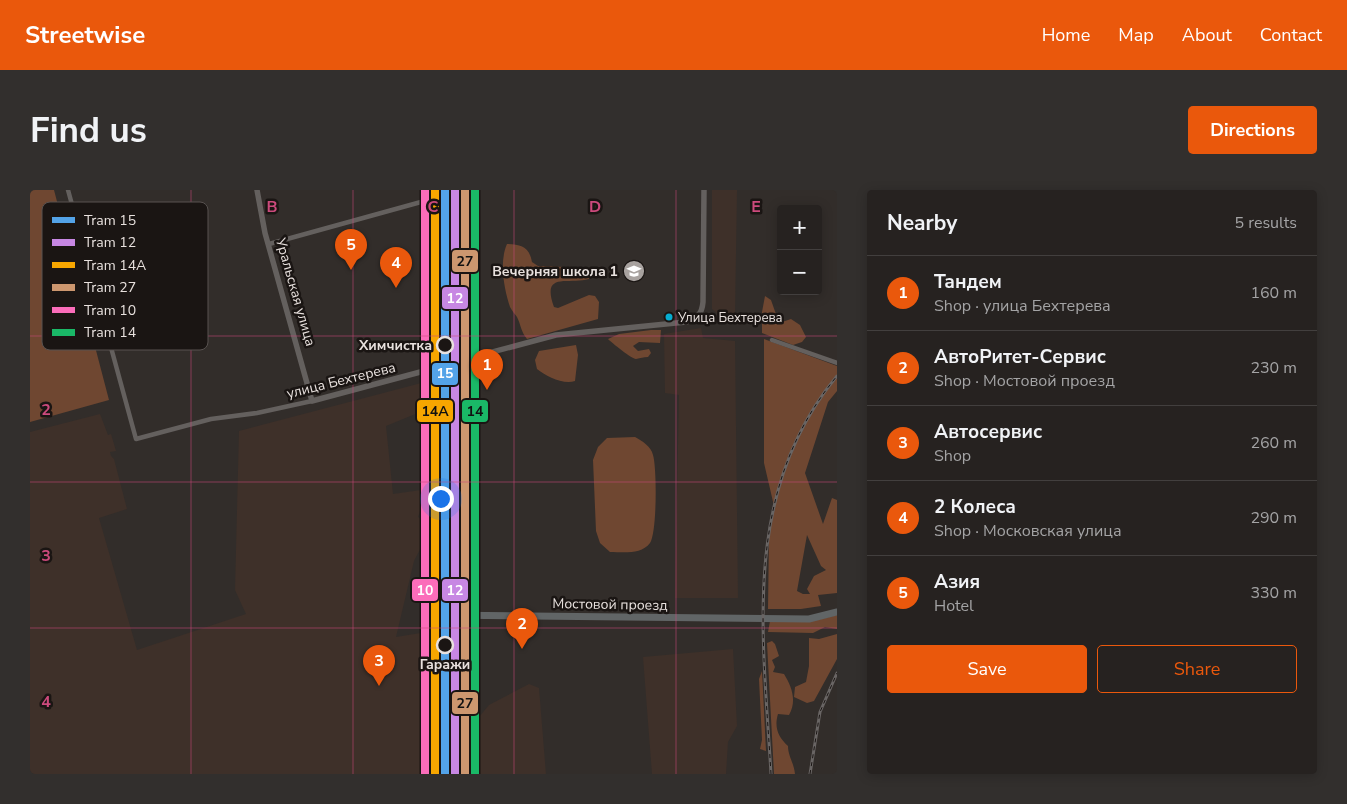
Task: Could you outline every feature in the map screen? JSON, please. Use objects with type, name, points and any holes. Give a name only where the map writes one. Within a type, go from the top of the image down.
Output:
[{"type":"main road","points":[[451,190],[451,774]]},
{"type":"main road","points":[[439,193],[440,774]]},
{"type":"main road","name":"улица Бехтерева","points":[[439,367],[451,363]]},
{"type":"main road","name":"Мостовой проезд","points":[[440,616],[809,619],[837,612]]},
{"type":"street","name":"Уральская улица","points":[[257,190],[269,244],[312,401]]},
{"type":"street","name":"улица Бехтерева","points":[[451,363],[556,335],[686,322],[699,316],[702,302],[704,190]]},
{"type":"street","points":[[269,244],[439,193]]},
{"type":"street","points":[[772,340],[837,363]]},
{"type":"street","name":"улица Бехтерева","points":[[112,350],[136,439],[211,419],[256,413],[312,401],[439,367]]},
{"type":"shaded area","points":[[30,190],[54,190],[57,202],[42,202],[42,350],[96,350],[109,400],[30,422]]},
{"type":"shaded area","points":[[712,190],[737,190],[735,316],[719,315],[712,309]]},
{"type":"shaded area","points":[[507,244],[524,247],[529,253],[532,262],[538,266],[592,268],[594,273],[589,279],[554,284],[551,288],[551,296],[554,307],[558,308],[589,295],[595,296],[599,302],[598,319],[527,339],[510,307],[506,292],[503,276],[503,259]]},
{"type":"shaded area","points":[[765,296],[771,300],[778,320],[782,322],[791,319],[800,325],[806,337],[802,342],[793,345],[762,333],[762,312]]},
{"type":"shaded area","points":[[701,328],[703,338],[735,341],[738,598],[675,598],[679,395],[665,393],[664,334]]},
{"type":"shaded area","points":[[661,330],[660,343],[639,342],[633,346],[638,351],[649,349],[651,353],[648,357],[636,359],[608,339],[619,334]]},
{"type":"shaded area","points":[[764,339],[837,366],[837,391],[828,402],[805,473],[823,524],[832,498],[837,500],[837,593],[818,595],[821,606],[801,609],[768,609],[769,534],[774,506],[764,463]],"holes":[[[807,535],[821,566],[826,570],[814,576],[807,589],[810,594],[803,594],[797,591]]]},
{"type":"shaded area","points":[[576,345],[578,355],[575,381],[560,381],[537,369],[535,360],[539,351]]},
{"type":"shaded area","points":[[429,381],[430,408],[386,426],[393,494],[428,489],[418,517],[432,526],[414,561],[396,637],[427,632],[429,774],[30,774],[30,432],[100,414],[108,435],[111,434],[116,451],[110,452],[114,459],[127,509],[99,518],[137,650],[246,614],[235,590],[239,431]]},
{"type":"shaded area","points":[[635,437],[646,444],[653,455],[656,500],[652,537],[646,547],[637,551],[610,552],[600,543],[596,531],[593,460],[598,447],[607,438]]},
{"type":"shaded area","points":[[837,615],[837,629],[825,627],[813,633],[768,632],[770,621],[817,620]]},
{"type":"shaded area","points":[[837,634],[837,659],[814,701],[807,703],[794,697],[795,687],[806,682],[809,666],[809,638],[819,639]]},
{"type":"shaded area","points":[[772,641],[779,656],[772,660],[775,667],[773,672],[784,674],[793,699],[789,715],[778,714],[776,723],[779,735],[788,746],[795,774],[774,774],[767,643]]},
{"type":"shaded area","points":[[733,649],[737,726],[728,742],[726,774],[652,774],[643,657]]},
{"type":"shaded area","points":[[762,671],[766,751],[760,749],[762,740],[759,679]]},
{"type":"shaded area","points":[[529,684],[539,688],[546,774],[470,774],[469,745],[479,717],[489,705]]},
{"type":"railway","points":[[771,774],[764,669],[763,618],[765,566],[772,516],[785,468],[806,421],[837,376]]},
{"type":"railway","points":[[810,774],[820,712],[837,673]]},
{"type":"tram line","name":"10","points":[[425,190],[425,774]]},
{"type":"tram line","name":"14А","points":[[435,190],[435,774]]},
{"type":"tram line","name":"15","points":[[445,190],[445,774]]},
{"type":"tram line","name":"12","points":[[455,190],[455,774]]},
{"type":"tram line","name":"27","points":[[465,190],[465,774]]},
{"type":"tram line","name":"14","points":[[475,190],[475,774]]},
{"type":"place","name":"Азия","points":[[351,270]]},
{"type":"place","name":"Вечерняя школа 1","points":[[634,271]]},
{"type":"place","name":"2 Колеса","points":[[396,288]]},
{"type":"place","name":"Улица Бехтерева","points":[[669,317]]},
{"type":"place","name":"Химчистка","points":[[445,345]]},
{"type":"place","name":"Тандем","points":[[487,390]]},
{"type":"place","name":"Гаражи","points":[[445,645]]},
{"type":"place","name":"АвтоРитет-Сервис","points":[[522,649]]},
{"type":"place","name":"Автосервис","points":[[379,686]]}]
